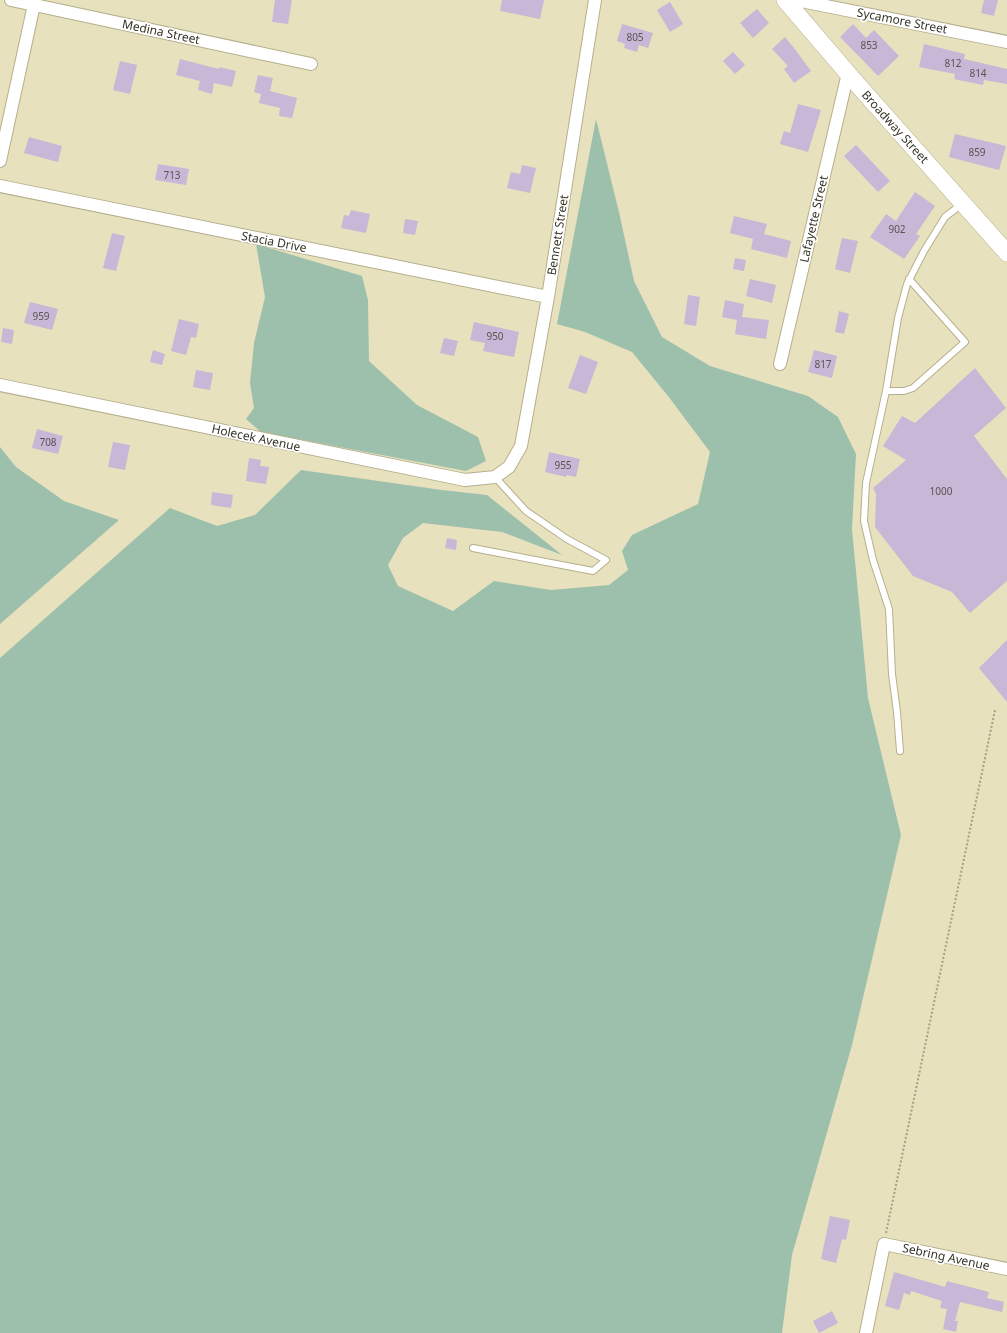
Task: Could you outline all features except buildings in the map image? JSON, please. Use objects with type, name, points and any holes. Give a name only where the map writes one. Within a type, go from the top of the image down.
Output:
[{"type":"street","name":"Medina Street","points":[[11,0],[35,2],[311,64]]},
{"type":"street","name":"Bennett Street","points":[[509,467],[521,446],[548,297],[595,0]]},
{"type":"street","name":"Broadway Street","points":[[785,0],[963,203],[1006,249]]},
{"type":"street","name":"Sycamore Street","points":[[796,0],[1007,42]]},
{"type":"street","points":[[0,161],[35,2]]},
{"type":"street","name":"Lafayette Street","points":[[780,364],[848,73]]},
{"type":"street","name":"Stacia Drive","points":[[0,186],[548,297]]},
{"type":"street","name":"Holecek Avenue","points":[[0,385],[465,480],[495,477],[509,467]]},
{"type":"street","points":[[866,1333],[884,1244]]},
{"type":"street","name":"Sebring Avenue","points":[[884,1244],[1007,1269]]},
{"type":"lane","points":[[900,751],[892,674],[889,609],[873,560],[864,520],[866,483],[886,391],[898,318],[907,284],[924,251],[945,217],[963,203]]},
{"type":"lane","points":[[886,391],[904,391],[913,388],[965,342],[909,279]]},
{"type":"lane","points":[[473,548],[593,571],[606,560],[567,539],[526,511],[495,477]]},
{"type":"path","points":[[884,1244],[995,710]]},
{"type":"green space","points":[[596,119],[634,281],[662,337],[710,366],[808,396],[838,417],[856,454],[852,529],[868,698],[901,835],[852,1045],[792,1255],[782,1333],[0,1333],[0,658],[170,508],[217,526],[255,515],[301,470],[487,495],[562,555],[502,532],[423,523],[403,538],[388,565],[398,586],[453,611],[494,581],[551,590],[609,585],[628,570],[622,551],[632,535],[698,504],[710,452],[668,396],[632,352],[585,332],[557,324]]},
{"type":"green space","points":[[256,244],[362,276],[368,300],[369,361],[417,405],[478,437],[486,461],[466,471],[261,432],[246,419],[254,408],[250,383],[254,343],[265,297]]},
{"type":"green space","points":[[0,447],[16,467],[64,501],[119,520],[0,624]]}]
